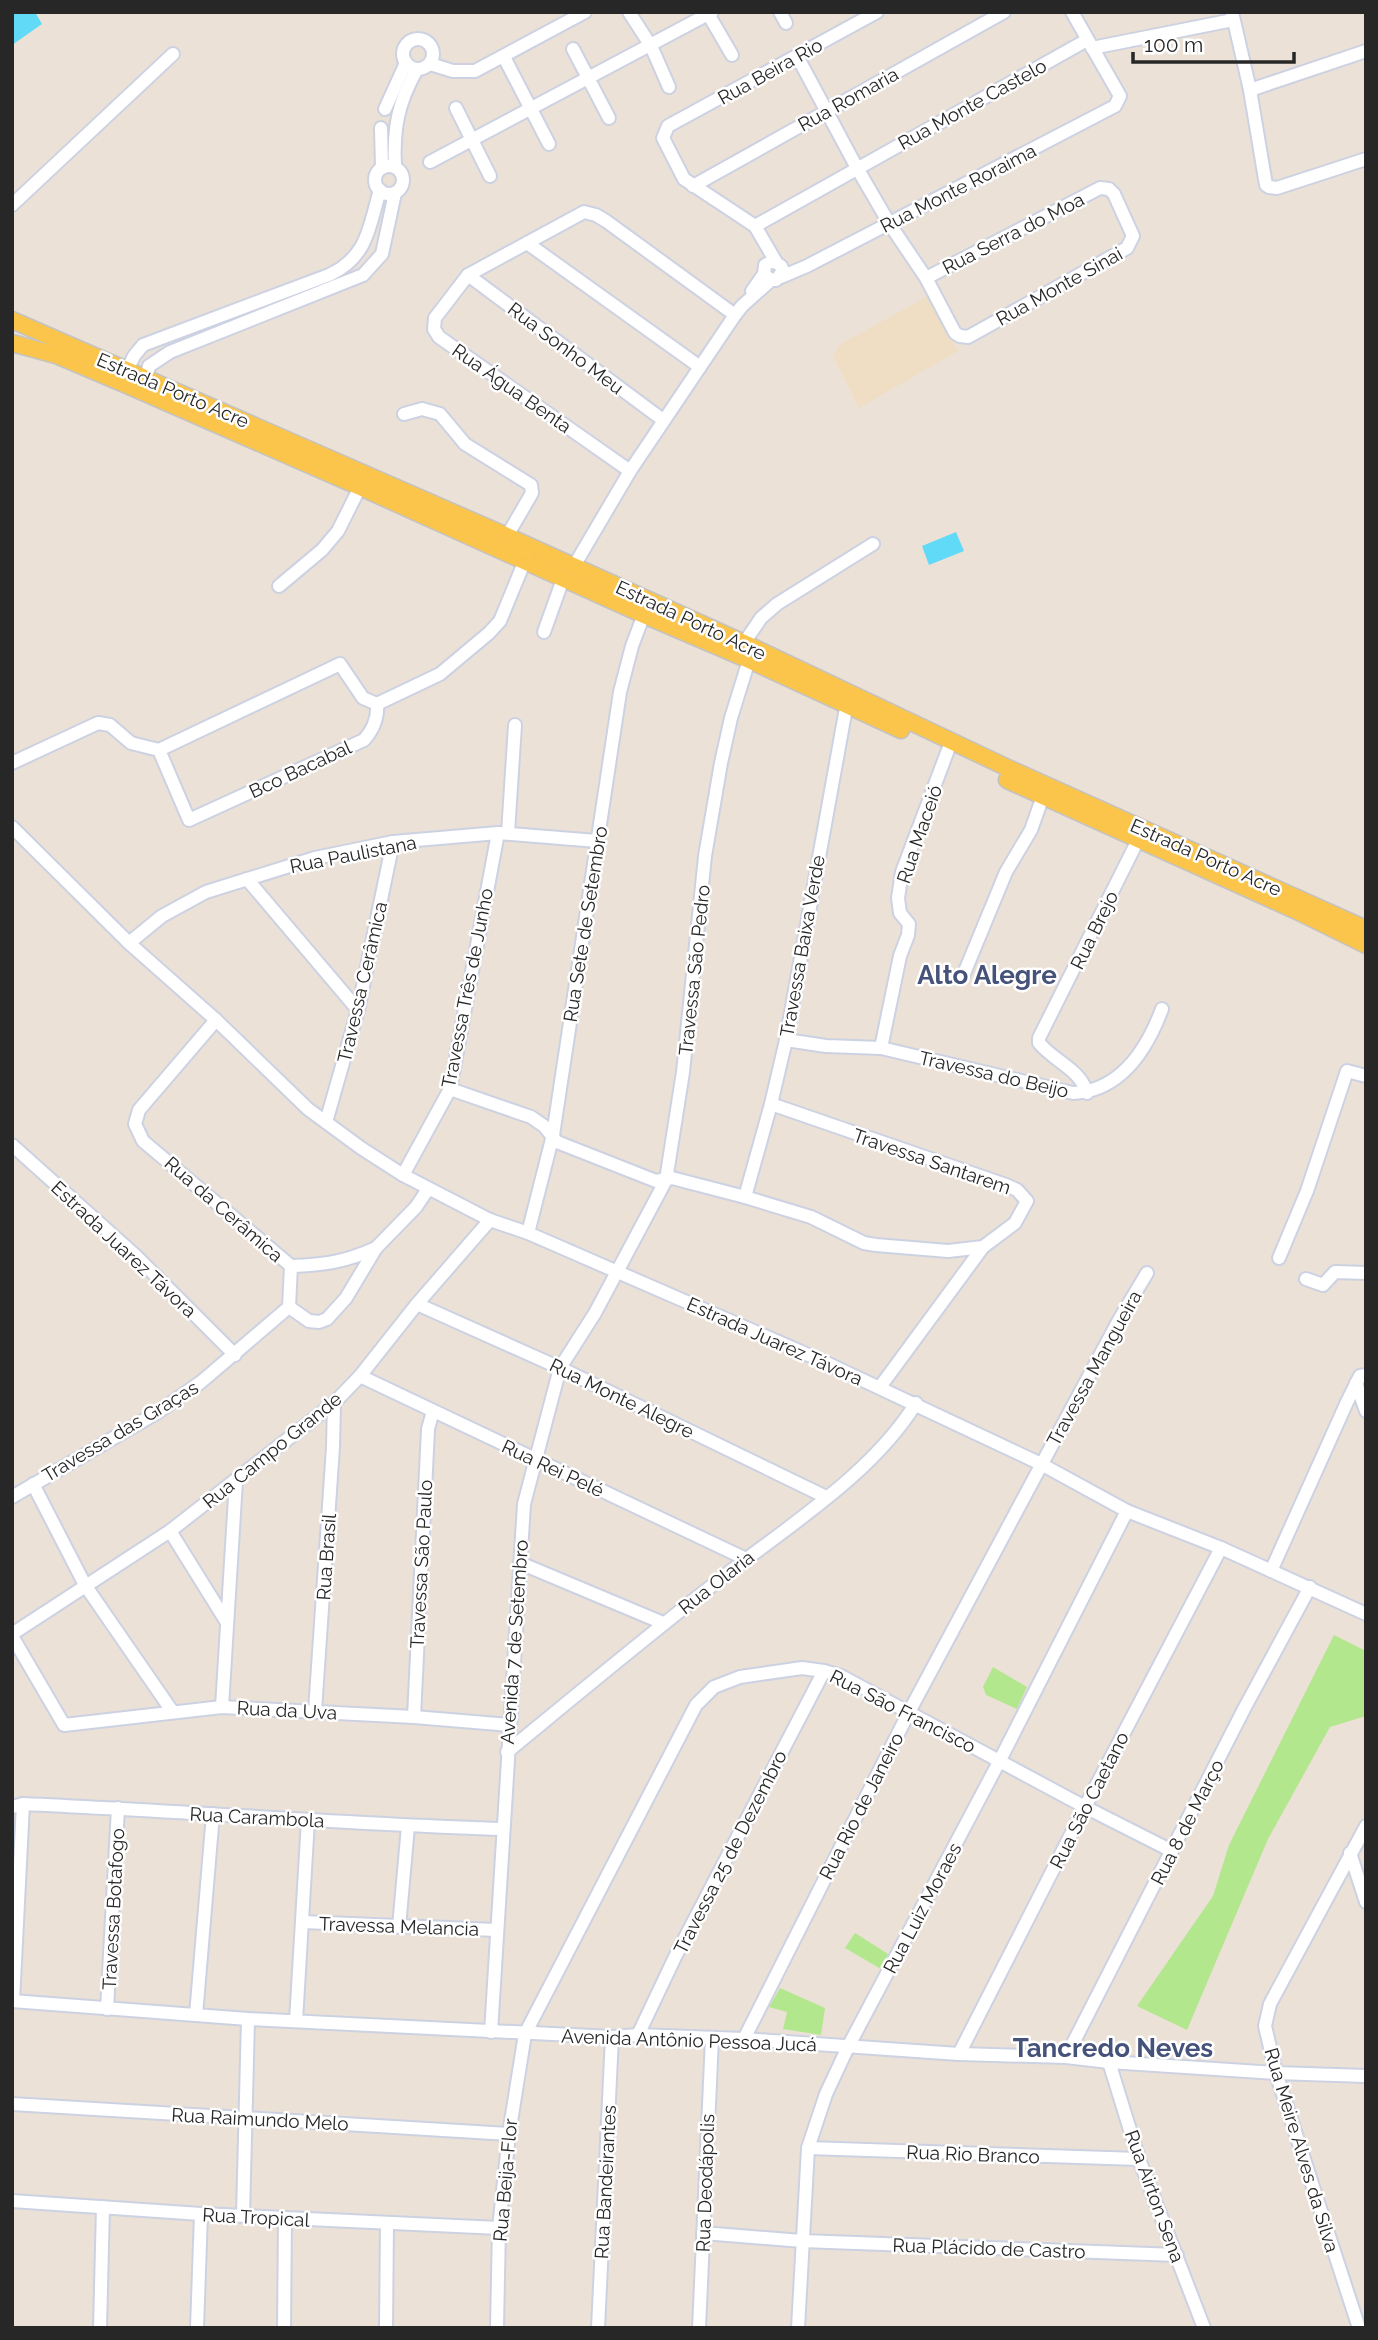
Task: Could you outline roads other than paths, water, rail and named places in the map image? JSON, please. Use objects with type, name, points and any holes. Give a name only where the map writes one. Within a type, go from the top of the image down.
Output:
[{"type":"main road","name":"Estrada Porto Acre","points":[[12,320],[508,536],[527,554]]},
{"type":"main road","name":"Estrada Porto Acre","points":[[12,343],[56,355],[360,487],[527,554],[647,608],[749,660],[848,699]]},
{"type":"main road","name":"Estrada Porto Acre","points":[[647,608],[744,643],[848,699],[949,747],[1141,834],[1366,929]]},
{"type":"main road","name":"Estrada Porto Acre","points":[[949,747],[1043,796],[1141,834],[1366,945]]},
{"type":"street","points":[[432,60],[443,68],[475,71],[585,12]]},
{"type":"street","points":[[629,12],[651,46],[669,87]]},
{"type":"street","name":"Rua Beira Rio","points":[[692,186],[684,179],[663,138],[668,126],[877,12]]},
{"type":"street","name":"Rua Romaria","points":[[692,186],[1004,12]]},
{"type":"street","points":[[1072,12],[1089,44]]},
{"type":"street","points":[[430,162],[709,13],[732,55]]},
{"type":"street","points":[[1232,16],[1250,90],[1265,181],[1269,187],[1277,188],[1366,159]]},
{"type":"street","name":"Rua Monte Castelo","points":[[755,226],[857,168],[1089,44],[1144,39],[1232,16]]},
{"type":"street","points":[[411,66],[403,56],[403,48],[414,38],[429,42],[433,48],[432,60]]},
{"type":"street","name":"Rua Monte Roraima","points":[[774,270],[796,271],[1118,103],[1120,96],[1089,44]]},
{"type":"street","points":[[573,49],[610,118]]},
{"type":"street","points":[[1250,90],[1366,51]]},
{"type":"street","points":[[12,205],[173,54]]},
{"type":"street","points":[[797,56],[857,168],[889,223],[926,278]]},
{"type":"street","points":[[504,57],[549,144]]},
{"type":"street","points":[[385,109],[411,66],[432,60]]},
{"type":"street","points":[[395,192],[384,193],[375,178],[388,167],[396,119],[411,66]]},
{"type":"street","points":[[456,108],[490,176]]},
{"type":"street","points":[[146,378],[149,366],[158,358],[363,275],[382,254],[395,192],[403,183],[403,176],[388,167],[381,128]]},
{"type":"street","points":[[544,632],[569,573],[629,471],[738,311],[774,270],[768,246],[755,226],[692,186]]},
{"type":"street","name":"Rua Serra do Moa","points":[[926,278],[1100,188]]},
{"type":"street","name":"Rua Monte Sinai","points":[[926,278],[955,333],[968,337],[1130,245],[1133,236],[1114,194],[1109,189],[1100,188]]},
{"type":"street","points":[[127,370],[143,345],[329,275],[352,262],[362,248],[380,190]]},
{"type":"street","name":"Rua Água Benta","points":[[629,471],[439,337],[434,329],[435,318],[468,275],[574,215],[584,212],[596,215],[738,311]]},
{"type":"street","points":[[370,224],[389,228]]},
{"type":"street","points":[[527,243],[700,367]]},
{"type":"street","points":[[362,248],[382,254]]},
{"type":"street","name":"Rua Sonho Meu","points":[[468,275],[663,421]]},
{"type":"street","points":[[404,414],[422,409],[440,414],[465,444],[531,485],[532,493],[508,536]]},
{"type":"street","points":[[279,586],[322,550],[338,531],[360,487]]},
{"type":"street","points":[[744,643],[761,618],[776,604],[873,544]]},
{"type":"street","points":[[12,763],[98,723],[110,724],[131,743],[159,750],[340,664],[363,698],[377,704],[440,674],[489,633],[500,621],[527,554]]},
{"type":"street","name":"Rua Sete de Setembro","points":[[528,1233],[553,1135],[621,692],[632,646],[647,608]]},
{"type":"street","name":"Travessa São Pedro","points":[[615,1272],[666,1180],[683,1072],[705,856],[723,751],[749,660]]},
{"type":"street","name":"Travessa Baixa Verde","points":[[745,1197],[786,1040],[848,699]]},
{"type":"street","name":"Bco Bacabal","points":[[159,750],[189,820],[363,740],[373,725],[377,704]]},
{"type":"street","name":"Travessa Três de Junho","points":[[403,1175],[450,1089],[503,833],[516,725]]},
{"type":"street","name":"Rua Maceió","points":[[881,1048],[908,935],[908,924],[900,914],[898,898],[902,872],[949,747]]},
{"type":"street","points":[[963,976],[1006,872],[1031,830],[1043,796]]},
{"type":"street","name":"Estrada Juarez Távora","points":[[12,827],[129,943],[216,1020],[308,1109],[403,1175],[490,1220],[528,1233],[880,1387],[1041,1464],[1127,1511],[1221,1548],[1366,1614]]},
{"type":"street","name":"Rua Paulistana","points":[[129,943],[184,902],[227,884],[315,858],[393,842],[503,833],[597,841]]},
{"type":"street","name":"Rua Brejo","points":[[1087,1093],[1079,1076],[1045,1050],[1039,1043],[1039,1038],[1141,834]]},
{"type":"street","name":"Travessa Cerâmica","points":[[326,1122],[358,1010],[393,842]]},
{"type":"street","points":[[247,879],[358,1010]]},
{"type":"street","name":"Travessa do Beijo","points":[[786,1040],[826,1046],[881,1048],[1073,1093],[1087,1093],[1111,1081],[1142,1053],[1162,1009]]},
{"type":"street","name":"Rua da Cerâmica","points":[[216,1020],[139,1110],[135,1119],[137,1130],[144,1141],[291,1266],[289,1307]]},
{"type":"street","points":[[1279,1258],[1307,1191],[1347,1072],[1366,1076]]},
{"type":"street","points":[[450,1089],[531,1116],[553,1135],[557,1142],[656,1181],[672,1178],[745,1197],[811,1217],[864,1243],[948,1251],[983,1247]]},
{"type":"street","name":"Travessa Santarem","points":[[771,1104],[1017,1190],[1027,1201],[1015,1223],[983,1247]]},
{"type":"street","name":"Estrada Juarez Távora","points":[[12,1144],[136,1256],[235,1355]]},
{"type":"street","points":[[289,1307],[309,1321],[327,1319],[346,1298],[376,1248],[416,1207],[428,1189]]},
{"type":"street","name":"Rua Campo Grande","points":[[12,1635],[170,1531],[334,1403],[360,1376],[417,1304],[490,1220]]},
{"type":"street","points":[[880,1387],[983,1247]]},
{"type":"street","points":[[291,1266],[327,1265],[354,1258],[376,1248]]},
{"type":"street","name":"Avenida 7 de Setembro","points":[[491,2032],[524,1504],[560,1367],[595,1313],[615,1272]]},
{"type":"street","points":[[1306,1279],[1323,1285],[1335,1272],[1366,1273]]},
{"type":"street","name":"Travessa Mangueira","points":[[1041,1464],[1147,1273]]},
{"type":"street","name":"Rua Monte Alegre","points":[[417,1304],[560,1367],[826,1497]]},
{"type":"street","name":"Travessa das Graças","points":[[12,1497],[158,1412],[235,1355],[289,1307]]},
{"type":"street","name":"Rua Rei Pelé","points":[[360,1376],[746,1559]]},
{"type":"street","points":[[1361,1378],[1366,1412]]},
{"type":"street","points":[[1271,1571],[1361,1378]]},
{"type":"street","name":"Rua Brasil","points":[[315,1711],[334,1403]]},
{"type":"street","name":"Rua Olaria","points":[[507,1752],[663,1623],[826,1497],[885,1447],[916,1404]]},
{"type":"street","name":"Travessa São Paulo","points":[[414,1717],[428,1429],[433,1411]]},
{"type":"street","name":"Rua Rio de Janeiro","points":[[744,2039],[909,1712],[1041,1464]]},
{"type":"street","points":[[222,1707],[236,1481]]},
{"type":"street","points":[[33,1484],[85,1585],[172,1711]]},
{"type":"street","name":"Rua Luiz Moraes","points":[[798,2328],[808,2148],[826,2094],[1127,1511]]},
{"type":"street","points":[[170,1531],[226,1621]]},
{"type":"street","name":"Rua São Caetano","points":[[959,2054],[1221,1548]]},
{"type":"street","points":[[520,1563],[663,1623]]},
{"type":"street","name":"Rua 8 de Março","points":[[1066,2057],[1244,1709],[1310,1587]]},
{"type":"street","name":"Rua da Uva","points":[[12,1635],[64,1724],[222,1707],[510,1725]]},
{"type":"street","name":"Rua São Francisco","points":[[525,2034],[696,1705],[714,1688],[740,1677],[802,1668],[841,1676],[1172,1851]]},
{"type":"street","name":"Travessa 25 de Dezembro","points":[[638,2035],[675,1957],[824,1671]]},
{"type":"street","points":[[13,2001],[18,1806]]},
{"type":"street","name":"Rua Carambola","points":[[18,1806],[118,1808],[408,1826],[502,1829]]},
{"type":"street","name":"Travessa Botafogo","points":[[107,2009],[118,1808]]},
{"type":"street","points":[[196,2015],[213,1814]]},
{"type":"street","points":[[296,2021],[308,1820]]},
{"type":"street","points":[[399,1927],[408,1826]]},
{"type":"street","name":"Rua Meire Alves da Silva","points":[[1359,2328],[1276,2073],[1265,2026],[1266,2014],[1366,1826]]},
{"type":"street","points":[[1350,1853],[1366,1902]]},
{"type":"street","name":"Travessa Melancia","points":[[303,1922],[496,1930]]},
{"type":"street","name":"Avenida Antônio Pessoa Jucá","points":[[13,2001],[248,2019],[525,2034],[744,2039],[959,2054],[1066,2057],[1276,2073],[1366,2076]]},
{"type":"street","points":[[243,2215],[248,2019]]},
{"type":"street","name":"Rua Beija-Flor","points":[[497,2328],[499,2228],[509,2134],[525,2034]]},
{"type":"street","name":"Rua Bandeirantes","points":[[598,2328],[612,2037]]},
{"type":"street","name":"Rua Deodápolis","points":[[699,2328],[712,2038]]},
{"type":"street","name":"Rua Airton Sena","points":[[1109,2062],[1139,2159],[1204,2328]]},
{"type":"street","name":"Rua Raimundo Melo","points":[[12,2104],[509,2134]]},
{"type":"street","name":"Rua Rio Branco","points":[[808,2148],[1139,2159]]},
{"type":"street","name":"Rua Tropical","points":[[12,2201],[201,2214],[499,2228]]},
{"type":"street","points":[[100,2328],[103,2207]]},
{"type":"street","points":[[197,2328],[201,2214]]},
{"type":"street","points":[[285,2218],[285,2328]]},
{"type":"street","points":[[387,2223],[387,2328]]},
{"type":"street","name":"Rua Plácido de Castro","points":[[703,2233],[802,2241],[1177,2255]]},
{"type":"water","points":[[12,12],[35,12],[42,24],[12,45]]},
{"type":"water","points":[[956,532],[964,551],[929,565],[922,546]]},
{"type":"district","name":"Alto Alegre","points":[[987,975]]},
{"type":"district","name":"Tancredo Neves","points":[[1113,2048]]}]
